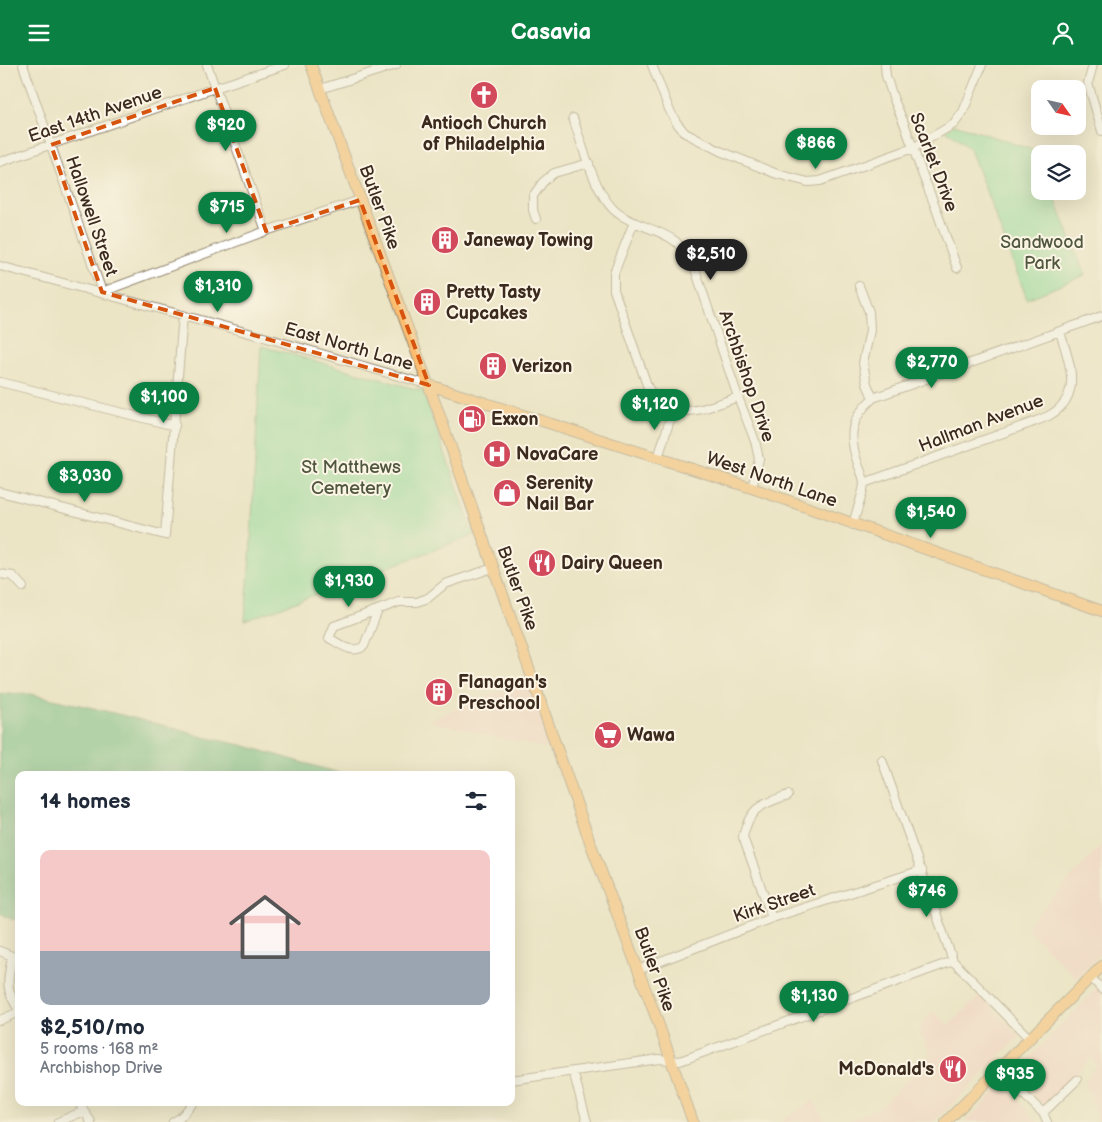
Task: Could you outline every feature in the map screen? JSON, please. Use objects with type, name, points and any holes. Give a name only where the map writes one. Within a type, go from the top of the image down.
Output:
[{"type":"main road","name":"Butler Pike","points":[[311,65],[429,385],[590,842],[693,1122]]},
{"type":"main road","name":"West North Lane","points":[[429,385],[752,489],[1102,610]]},
{"type":"main road","points":[[946,1122],[1102,966]]},
{"type":"street","name":"Hallowell Street","points":[[23,65],[102,293]]},
{"type":"street","points":[[207,65],[266,231]]},
{"type":"street","name":"East 14th Avenue","points":[[0,162],[215,87],[285,65]]},
{"type":"street","points":[[320,89],[396,65]]},
{"type":"street","points":[[652,65],[669,109],[685,133],[720,151],[797,181],[808,182],[820,181],[913,148],[954,125],[963,113],[982,65]]},
{"type":"street","name":"Scarlet Drive","points":[[885,65],[889,84],[957,268]]},
{"type":"street","points":[[1093,65],[1088,83],[1102,131]]},
{"type":"street","name":"Archbishop Drive","points":[[573,118],[603,197],[609,205],[619,214],[675,241],[694,266],[738,397],[755,441],[759,459],[752,489]]},
{"type":"street","points":[[536,219],[533,210],[533,196],[543,182],[554,173],[589,163]]},
{"type":"street","points":[[102,293],[266,231],[360,200]]},
{"type":"street","points":[[634,222],[614,273],[614,290],[648,388],[658,401],[673,411],[698,411],[738,397]]},
{"type":"street","name":"East North Lane","points":[[0,266],[183,315],[429,385]]},
{"type":"street","points":[[859,286],[869,312],[870,330],[863,363],[867,384],[873,398]]},
{"type":"street","points":[[0,492],[165,535],[183,315]]},
{"type":"street","points":[[853,525],[864,483],[854,451],[851,432],[855,419],[864,406],[873,398],[1102,316]]},
{"type":"street","name":"Hallman Avenue","points":[[864,483],[1028,424],[1050,415],[1062,406],[1069,393],[1072,380],[1071,365],[1060,332]]},
{"type":"street","points":[[0,382],[175,426]]},
{"type":"street","points":[[658,458],[673,411]]},
{"type":"street","points":[[378,610],[364,646],[359,650],[352,650],[329,638],[334,626],[399,602],[417,602],[428,598],[445,584],[493,568]]},
{"type":"street","points":[[0,573],[13,576],[23,587]]},
{"type":"street","points":[[882,760],[953,961],[1030,1039]]},
{"type":"street","points":[[772,918],[743,837],[746,824],[754,810],[788,795]]},
{"type":"street","name":"Kirk Street","points":[[638,969],[772,918],[922,870]]},
{"type":"street","points":[[0,951],[15,958]]},
{"type":"street","points":[[15,961],[8,984],[8,992],[15,1004]]},
{"type":"street","points":[[515,1079],[659,1059],[680,1061],[953,961]]},
{"type":"street","points":[[1091,977],[1102,989]]},
{"type":"street","points":[[0,1020],[15,1013]]},
{"type":"street","points":[[998,1070],[1043,1113],[1047,1122]]},
{"type":"street","points":[[574,1071],[587,1122]]},
{"type":"street","points":[[1043,1113],[1078,1079]]},
{"type":"street","points":[[81,1106],[90,1122]]},
{"type":"street","points":[[179,1121],[191,1106]]},
{"type":"street","points":[[58,1122],[84,1111]]},
{"type":"highlighted area","points":[[215,88],[266,231],[360,200],[429,385],[102,292],[51,145]]},
{"type":"shaded area","points":[[533,681],[558,751],[429,721],[478,699]]},
{"type":"shaded area","points":[[1102,844],[1102,952],[1077,978],[1030,932],[1028,925]]},
{"type":"shaded area","points":[[1102,983],[1102,1122],[1099,1122],[1085,1081],[1097,1064],[1090,1058],[1044,1106],[1013,1075]]},
{"type":"shaded area","points":[[980,996],[1020,1036],[934,1122],[846,1122],[879,1107],[917,1071],[931,1052],[919,1032],[924,1020],[934,1012],[949,1025]]},
{"type":"shaded area","points":[[1003,1084],[1038,1122],[965,1122]]},
{"type":"shaded area","points":[[814,1100],[825,1122],[780,1122]]},
{"type":"green space","name":"Sandwood Park","points":[[954,124],[1031,149],[1031,200],[1056,200],[1085,275],[1027,299],[970,149],[946,130]]},
{"type":"green space","name":"St Matthews Cemetery","points":[[261,346],[423,391],[474,535],[245,621]]},
{"type":"green space","points":[[0,694],[30,694],[93,708],[203,737],[242,745],[332,771],[15,771],[15,920],[0,913]]},
{"type":"place","name":"Antioch Church of Philadelphia","points":[[484,95]]},
{"type":"place","name":"Janeway Towing","points":[[445,240]]},
{"type":"place","name":"Pretty Tasty Cupcakes","points":[[427,302]]},
{"type":"place","name":"Verizon","points":[[493,366]]},
{"type":"place","name":"Exxon","points":[[472,419]]},
{"type":"place","name":"NovaCare","points":[[497,454]]},
{"type":"place","name":"Serenity Nail Bar","points":[[507,493]]},
{"type":"place","name":"Dairy Queen","points":[[542,563]]},
{"type":"place","name":"Flanagan's Preschool","points":[[439,692]]},
{"type":"place","name":"Wawa","points":[[608,735]]},
{"type":"place","name":"McDonald's","points":[[953,1069]]}]
